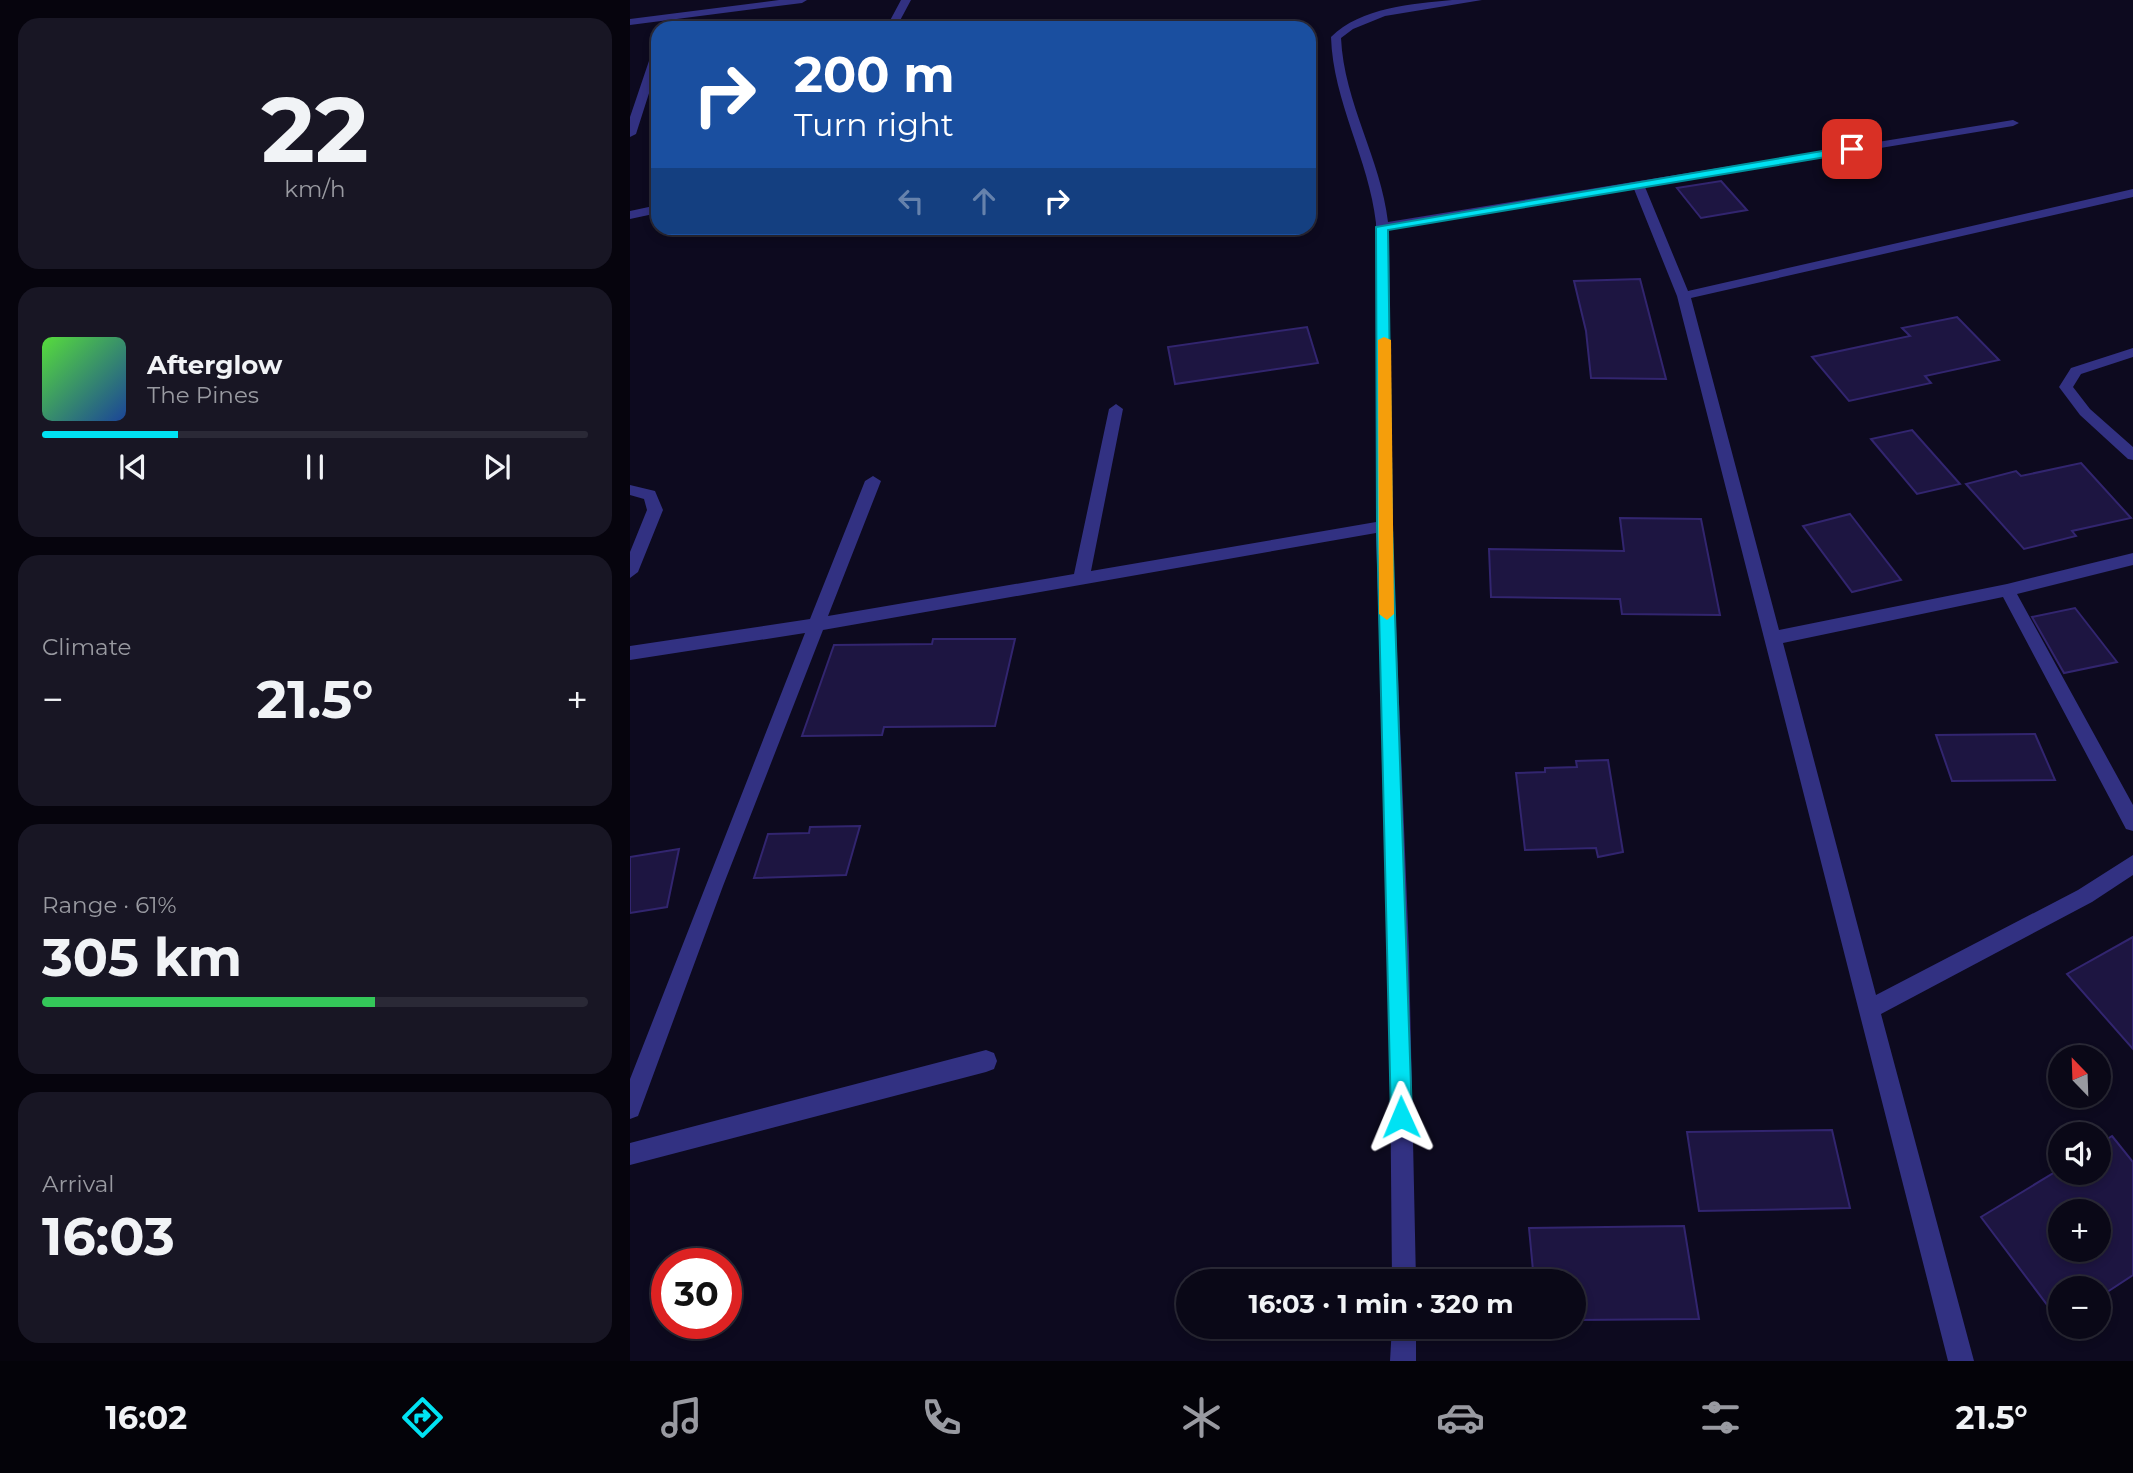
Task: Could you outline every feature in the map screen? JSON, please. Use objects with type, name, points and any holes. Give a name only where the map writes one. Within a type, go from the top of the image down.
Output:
[{"type":"street","points":[[630,23],[802,0]]},
{"type":"street","points":[[895,21],[906,0]]},
{"type":"street","points":[[1404,1269],[1399,952],[1384,526],[1382,227],[1378,201],[1336,50],[1336,37],[1346,28],[1376,16],[1477,0]]},
{"type":"street","points":[[630,134],[651,70]]},
{"type":"street","points":[[1382,227],[2013,123]]},
{"type":"street","points":[[1638,185],[1684,296],[1961,1361]]},
{"type":"street","points":[[1684,296],[2133,193]]},
{"type":"street","points":[[630,215],[651,210]]},
{"type":"street","points":[[2133,352],[2076,371],[2066,387],[2085,412],[2133,455]]},
{"type":"street","points":[[1082,577],[1116,409]]},
{"type":"street","points":[[630,1108],[813,627],[873,481]]},
{"type":"street","points":[[630,490],[650,495],[655,510],[630,572]]},
{"type":"street","points":[[630,653],[813,627],[1082,577],[1384,526]]},
{"type":"street","points":[[1774,638],[2007,590],[2133,559]]},
{"type":"street","points":[[2007,590],[2133,822]]},
{"type":"street","points":[[1870,1009],[2085,896],[2133,864]]},
{"type":"street","points":[[630,1154],[986,1062]]},
{"type":"street","points":[[1403,1361],[1404,1339]]},
{"type":"building","points":[[1721,181],[1747,210],[1701,218],[1677,188]]},
{"type":"building","points":[[1640,279],[1666,379],[1591,378],[1586,331],[1574,281]]},
{"type":"building","points":[[1957,317],[1999,360],[1925,376],[1931,383],[1849,401],[1812,357],[1910,336],[1902,328]]},
{"type":"building","points":[[1307,327],[1318,363],[1175,384],[1168,347]]},
{"type":"building","points":[[1912,430],[1960,484],[1917,494],[1871,439]]},
{"type":"building","points":[[2081,463],[2131,518],[2072,531],[2076,536],[2024,549],[1966,484],[2016,471],[2021,476]]},
{"type":"building","points":[[1850,514],[1901,580],[1852,592],[1803,526]]},
{"type":"building","points":[[1620,518],[1701,519],[1720,615],[1622,614],[1620,599],[1491,597],[1489,549],[1624,551]]},
{"type":"building","points":[[2075,608],[2117,662],[2064,673],[2032,617]]},
{"type":"building","points":[[933,639],[1015,639],[995,726],[884,727],[882,735],[802,736],[834,645],[932,644]]},
{"type":"building","points":[[2035,734],[2055,780],[1952,781],[1936,735]]},
{"type":"building","points":[[1608,760],[1623,852],[1598,857],[1596,848],[1525,850],[1516,773],[1545,772],[1545,768],[1577,767],[1576,761]]},
{"type":"building","points":[[860,826],[846,875],[754,878],[768,834],[809,833],[810,827]]},
{"type":"building","points":[[679,849],[667,907],[630,913],[630,857]]},
{"type":"building","points":[[2133,937],[2133,1049],[2067,974]]},
{"type":"building","points":[[1832,1130],[1850,1208],[1699,1211],[1687,1132]]},
{"type":"building","points":[[2112,1136],[2133,1162],[2133,1275],[2111,1289],[2111,1276],[2048,1276],[2048,1306],[1981,1217],[2048,1176],[2048,1185],[2111,1185]]},
{"type":"building","points":[[1684,1226],[1699,1319],[1586,1320],[1586,1269],[1533,1269],[1529,1228]]},
{"type":"slow traffic","points":[[1384,340],[1387,614]]},
{"type":"route","points":[[1401,1117],[1399,952],[1384,526],[1382,227],[1852,149]]}]
